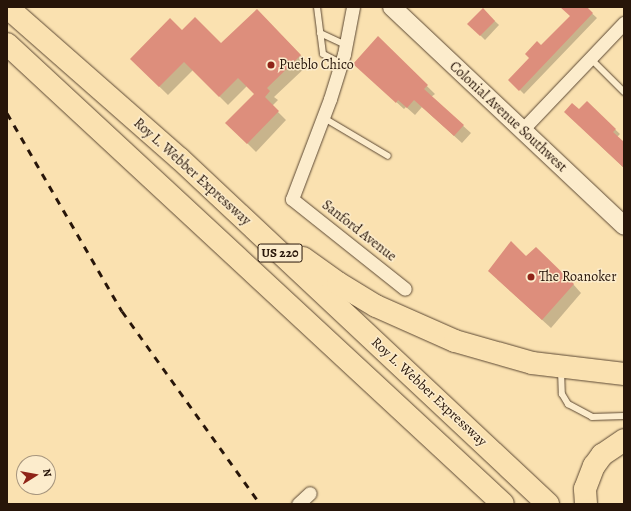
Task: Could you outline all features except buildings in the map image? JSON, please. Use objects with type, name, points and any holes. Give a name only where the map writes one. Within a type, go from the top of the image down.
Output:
[{"type":"highway","name":"Roy L. Webber Expressway","points":[[7,7],[179,158],[548,504]]},
{"type":"highway","name":"US 220","points":[[7,44],[504,504]]},
{"type":"highway","points":[[179,158],[257,218],[298,255],[338,283],[376,306],[455,341],[493,353],[560,367],[624,374]]},
{"type":"highway","points":[[586,504],[585,489],[594,466],[602,455],[624,440]]},
{"type":"main road","name":"Colonial Avenue Southwest","points":[[392,7],[624,226]]},
{"type":"street","points":[[324,118],[346,45],[353,7]]},
{"type":"street","points":[[522,130],[624,23]]},
{"type":"street","name":"Sanford Avenue","points":[[324,118],[292,199],[405,289]]},
{"type":"street","points":[[298,504],[310,493]]},
{"type":"lane","points":[[317,7],[322,54],[341,63]]},
{"type":"lane","points":[[320,33],[346,45]]},
{"type":"lane","points":[[591,59],[624,92]]},
{"type":"lane","points":[[324,118],[388,156]]},
{"type":"lane","points":[[560,367],[562,394],[568,404],[592,417],[624,416]]},
{"type":"railway","points":[[7,113],[122,311],[260,504]]},
{"type":"place","name":"Pueblo Chico","points":[[271,65]]},
{"type":"place","name":"The Roanoker","points":[[531,277]]}]
